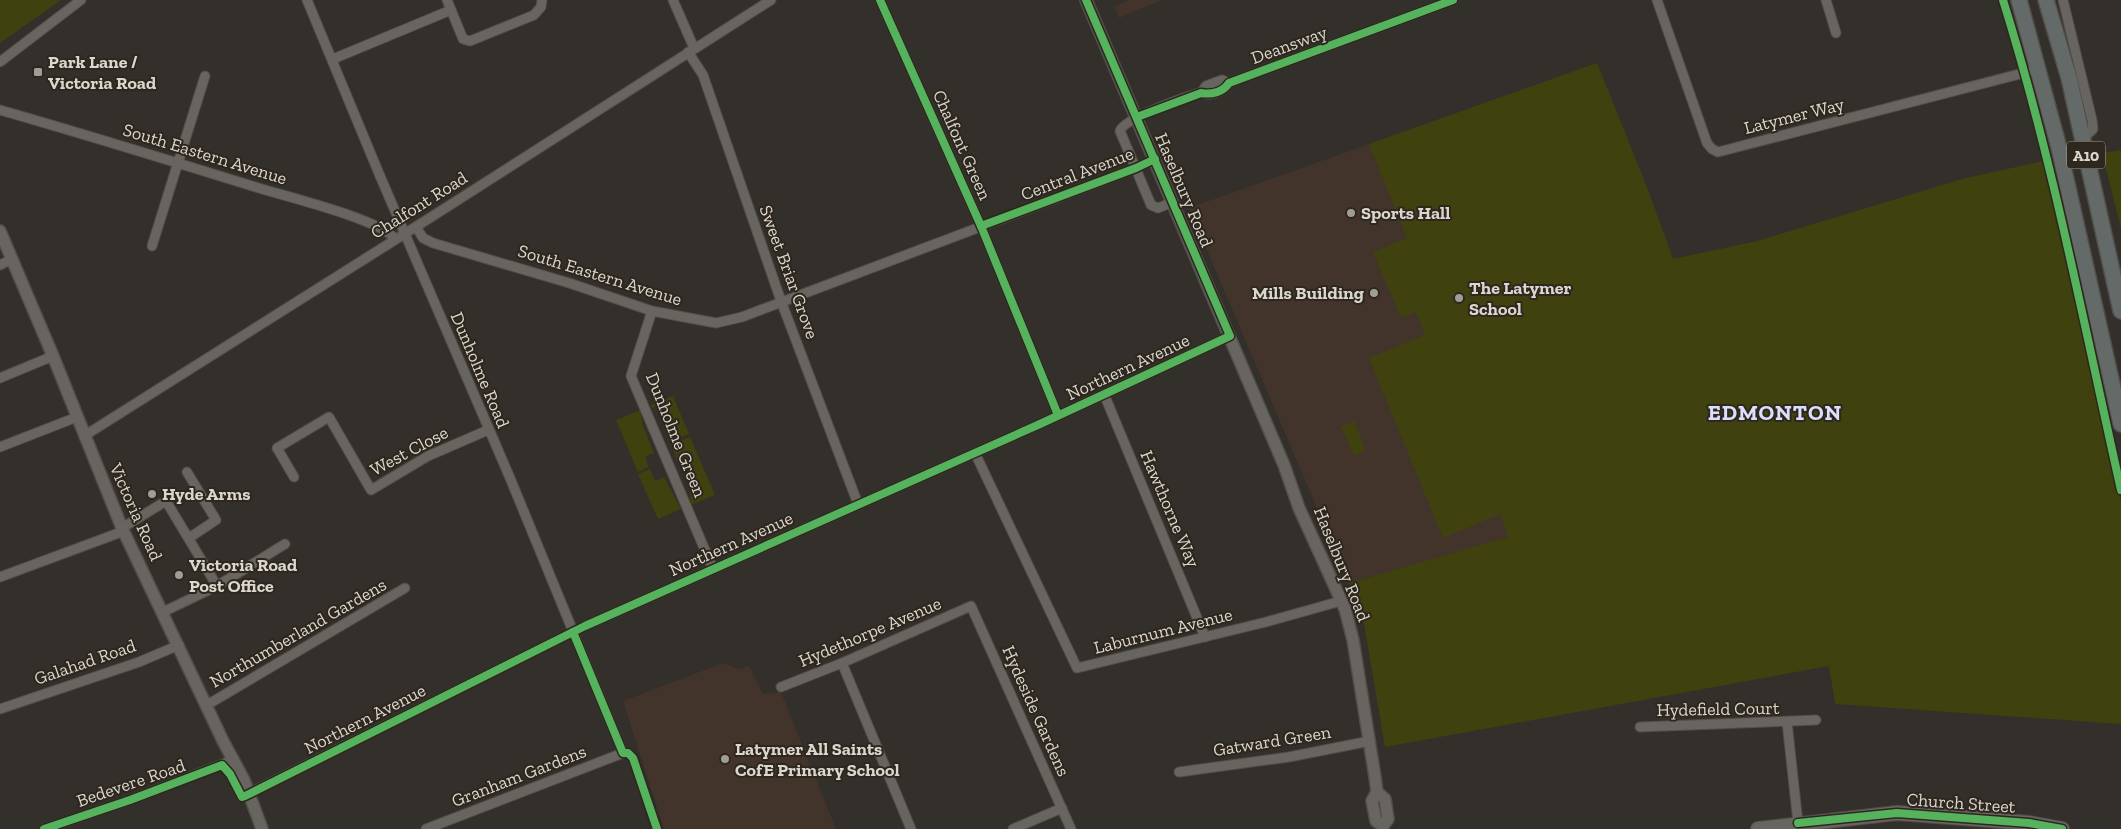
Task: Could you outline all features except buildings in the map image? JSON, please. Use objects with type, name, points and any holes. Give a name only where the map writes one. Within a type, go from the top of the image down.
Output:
[{"type":"highway","name":"A10","points":[[2019,0],[2059,148],[2121,424]]},
{"type":"highway","name":"A10","points":[[2046,0],[2068,78],[2121,311]]},
{"type":"main road","name":"Church Street","points":[[1758,829],[1896,813],[2029,824],[2062,829]]},
{"type":"street","points":[[0,62],[81,0]]},
{"type":"street","name":"Dunholme Road","points":[[308,0],[623,753]]},
{"type":"street","points":[[447,0],[463,39],[470,41],[534,15],[541,7],[542,0]]},
{"type":"street","name":"Sweet Briar Grove","points":[[673,0],[691,50],[703,75],[781,301],[858,504]]},
{"type":"street","name":"Chalfont Road","points":[[84,436],[771,0]]},
{"type":"street","name":"Chalfont Green","points":[[880,0],[981,226],[1058,415]]},
{"type":"street","name":"Haselbury Road","points":[[1086,0],[1230,336],[1284,465],[1299,508],[1341,601],[1353,640],[1378,792],[1372,801],[1376,821],[1383,827]]},
{"type":"street","name":"Deansway","points":[[1137,117],[1201,92],[1206,86],[1222,80],[1229,83],[1454,0]]},
{"type":"street","name":"Latymer Way","points":[[1658,0],[1707,142],[1712,149],[1718,152],[2039,69]]},
{"type":"street","points":[[1826,0],[1836,33]]},
{"type":"street","points":[[2063,0],[2092,120],[2093,129],[2089,133],[2080,131]]},
{"type":"street","points":[[332,59],[451,10]]},
{"type":"street","points":[[152,246],[205,76]]},
{"type":"street","name":"South Eastern Avenue","points":[[0,110],[334,211],[385,230],[395,239]]},
{"type":"street","points":[[1137,117],[1120,128],[1136,168],[1154,207],[1158,208],[1173,202]]},
{"type":"street","name":"Central Avenue","points":[[781,301],[1136,168],[1155,159]]},
{"type":"street","name":"South Eastern Avenue","points":[[416,227],[423,238],[433,243],[569,283],[652,311],[716,323],[726,322],[781,301]]},
{"type":"street","name":"Victoria Road","points":[[0,231],[123,529],[250,793],[262,829]]},
{"type":"street","points":[[0,265],[12,259]]},
{"type":"street","name":"Dunholme Green","points":[[652,311],[632,376],[712,569]]},
{"type":"street","name":"Northern Avenue","points":[[250,793],[573,632],[1230,336]]},
{"type":"street","points":[[0,378],[53,356]]},
{"type":"street","name":"Hawthorne Way","points":[[1104,394],[1206,637]]},
{"type":"street","points":[[0,447],[77,417]]},
{"type":"street","name":"West Close","points":[[294,477],[277,448],[329,417],[371,490],[428,456],[488,430]]},
{"type":"street","name":"Laburnum Avenue","points":[[975,452],[1077,668],[1206,637],[1341,601]]},
{"type":"street","points":[[186,472],[216,520],[189,538]]},
{"type":"street","points":[[0,577],[123,529],[166,501],[217,586]]},
{"type":"street","points":[[163,612],[217,586],[285,544]]},
{"type":"street","name":"Northumberland Gardens","points":[[207,705],[405,588]]},
{"type":"street","name":"Hydethorpe Avenue","points":[[781,687],[842,663],[971,606]]},
{"type":"street","name":"Hydeside Gardens","points":[[971,606],[1071,829]]},
{"type":"street","name":"Galahad Road","points":[[0,709],[139,662],[179,645]]},
{"type":"street","points":[[842,663],[911,829]]},
{"type":"street","points":[[1787,722],[1816,720]]},
{"type":"street","name":"Hydefield Court","points":[[1640,727],[1787,722],[1798,823]]},
{"type":"street","name":"Gatward Green","points":[[1178,772],[1289,757],[1370,742]]},
{"type":"street","name":"Granham Gardens","points":[[426,829],[623,753]]},
{"type":"street","name":"Bedevere Road","points":[[44,829],[171,785],[234,760]]},
{"type":"street","points":[[1013,829],[1062,808]]},
{"type":"shaded area","points":[[0,0],[61,0],[0,43]]},
{"type":"shaded area","points":[[1129,0],[1162,0],[1119,18],[1114,6]]},
{"type":"shaded area","name":"The Latymer School","points":[[1597,63],[1648,190],[1673,259],[1508,538],[1349,583],[1189,208]]},
{"type":"shaded area","points":[[1597,63],[1648,190],[1673,259],[1757,241],[1962,179],[2043,161],[2121,501],[2121,724],[1835,704],[1829,666],[1385,747],[1364,624],[1349,583],[1508,537],[1500,514],[1443,538],[1369,358],[1425,335],[1416,312],[1401,318],[1373,252],[1407,238],[1369,144]]},
{"type":"shaded area","points":[[2121,150],[2121,229],[2102,153]]},
{"type":"shaded area","points":[[673,396],[689,434],[670,442],[667,435],[674,432],[663,404],[652,408],[650,405]]},
{"type":"shaded area","points":[[640,410],[643,426],[654,453],[645,457],[649,467],[638,472],[616,420]]},
{"type":"shaded area","points":[[1354,421],[1366,451],[1354,456],[1341,427]]},
{"type":"shaded area","points":[[690,437],[715,495],[691,505],[690,492],[699,488],[688,461],[679,464],[671,445]]},
{"type":"shaded area","points":[[650,469],[655,481],[664,477],[681,509],[658,519],[638,474]]},
{"type":"shaded area","name":"Latymer All Saints CofE Primary School","points":[[723,663],[738,669],[749,666],[763,694],[781,692],[836,829],[664,829],[623,701]]},
{"type":"cycle path","points":[[880,0],[981,226],[1058,415]]},
{"type":"cycle path","points":[[44,829],[130,800],[222,765],[230,774],[242,797],[245,796],[585,626],[1040,424],[1230,336],[1086,0]]},
{"type":"cycle path","points":[[1137,117],[1201,93],[1217,92],[1224,89],[1229,83],[1453,0]]},
{"type":"cycle path","points":[[2003,0],[2053,182],[2121,490]]},
{"type":"cycle path","points":[[981,226],[1136,168],[1155,159]]},
{"type":"cycle path","points":[[573,632],[623,753],[628,753],[633,758],[657,829]]},
{"type":"cycle path","points":[[1798,823],[1897,813],[2029,823],[2062,829]]},
{"type":"place","name":"Park Lane / Victoria Road","points":[[38,72]]},
{"type":"place","name":"Sports Hall","points":[[1351,213]]},
{"type":"place","name":"Mills Building","points":[[1374,293]]},
{"type":"place","name":"The Latymer School","points":[[1459,298]]},
{"type":"place","name":"Hyde Arms","points":[[152,494]]},
{"type":"place","name":"Victoria Road Post Office","points":[[179,575]]},
{"type":"place","name":"Latymer All Saints CofE Primary School","points":[[725,759]]},
{"type":"district","name":"EDMONTON","points":[[1775,412]]}]
